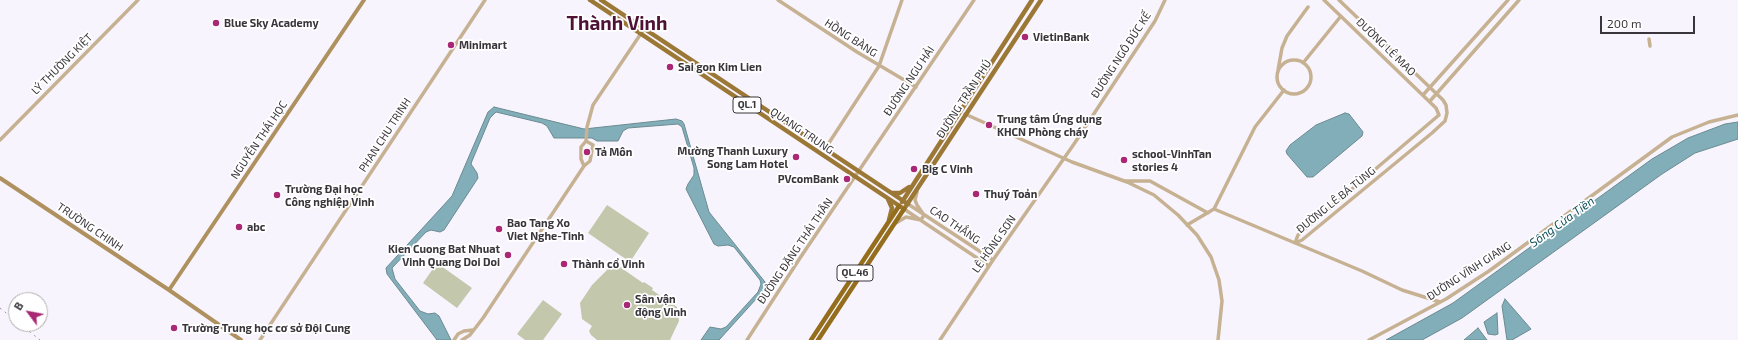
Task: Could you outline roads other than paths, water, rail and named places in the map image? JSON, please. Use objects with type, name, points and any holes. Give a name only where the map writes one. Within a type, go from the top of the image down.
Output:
[{"type":"highway","name":"QL.46","points":[[818,340],[850,291],[899,206]]},
{"type":"highway","name":"QL.46","points":[[812,338],[845,288],[904,209]]},
{"type":"main road","name":"NGUYỄN THÁI HỌC","points":[[169,290],[364,0]]},
{"type":"main road","name":"QUANG TRUNG","points":[[590,0],[777,126],[904,209]]},
{"type":"main road","name":"QUANG TRUNG","points":[[601,0],[908,204]]},
{"type":"main road","name":"ĐƯỜNG TRẦN PHÚ","points":[[904,209],[961,111],[1032,0]]},
{"type":"main road","name":"ĐƯỜNG TRẦN PHÚ","points":[[946,139],[966,114],[1041,0]]},
{"type":"main road","points":[[1018,22],[1024,26]]},
{"type":"main road","points":[[684,64],[687,58]]},
{"type":"main road","points":[[961,111],[966,114]]},
{"type":"main road","points":[[777,126],[781,120]]},
{"type":"main road","points":[[821,155],[825,149]]},
{"type":"main road","name":"ĐƯỜNG TRẦN PHÚ","points":[[899,206],[912,185],[930,164]]},
{"type":"main road","name":"TRƯỜNG CHINH","points":[[0,178],[169,290],[241,340]]},
{"type":"main road","points":[[889,192],[894,194],[900,193],[912,185]]},
{"type":"main road","points":[[885,196],[891,205],[889,222]]},
{"type":"main road","points":[[845,288],[850,291]]},
{"type":"main road","points":[[812,338],[818,340]]},
{"type":"street","name":"LÝ THƯỜNG KIỆT","points":[[0,140],[138,0]]},
{"type":"street","name":"PHAN CHU TRINH","points":[[260,340],[485,0]]},
{"type":"street","name":"HỒNG BÀNG","points":[[778,0],[879,66],[916,87]]},
{"type":"street","points":[[825,149],[879,66],[902,0]]},
{"type":"street","name":"ĐƯỜNG NGƯ HẢI","points":[[859,172],[974,0]]},
{"type":"street","name":"ĐƯỜNG NGÔ ĐỨC KẾ","points":[[1064,158],[1155,20],[1165,0]]},
{"type":"street","name":"ĐƯỜNG LÊ MAO","points":[[1324,0],[1436,108],[1440,114],[1438,118]]},
{"type":"street","name":"ĐƯỜNG LÊ MAO","points":[[1339,0],[1443,100],[1446,105],[1447,113],[1442,124]]},
{"type":"street","points":[[1423,95],[1508,0]]},
{"type":"street","points":[[1430,102],[1519,0]]},
{"type":"street","points":[[1278,72],[1284,63],[1289,61],[1295,60],[1303,63],[1310,74],[1308,85],[1300,92],[1294,94],[1284,90],[1278,82],[1278,72],[1282,48],[1287,36],[1308,8]]},
{"type":"street","points":[[1303,63],[1341,16]]},
{"type":"street","points":[[584,166],[581,159],[581,147],[587,140],[587,129],[593,105],[644,29]]},
{"type":"street","points":[[1649,39],[1650,46]]},
{"type":"street","points":[[1187,225],[1214,209],[1255,127],[1284,90]]},
{"type":"street","points":[[966,114],[1064,158],[1122,180],[1154,196],[1178,215],[1197,235],[1210,257],[1219,280],[1222,302],[1218,340]]},
{"type":"street","name":"ĐƯỜNG VĨNH GIANG","points":[[1369,340],[1440,302],[1489,271],[1666,140],[1710,122],[1738,115]]},
{"type":"street","name":"ĐƯỜNG LÊ BÁ TÙNG","points":[[1295,243],[1298,235],[1438,118]]},
{"type":"street","name":"ĐƯỜNG LÊ BÁ TÙNG","points":[[1295,243],[1308,236],[1442,124]]},
{"type":"street","points":[[462,340],[470,335],[483,318],[584,166],[590,161],[593,148],[591,142],[587,140]]},
{"type":"street","name":"LÊ HỒNG SƠN","points":[[940,340],[992,260],[1064,158]]},
{"type":"street","name":"ĐƯỜNG ĐẶNG THÁI THÂN","points":[[747,340],[859,172]]},
{"type":"street","points":[[1122,180],[1150,181],[1208,213]]},
{"type":"street","points":[[917,189],[915,200],[924,215],[921,220]]},
{"type":"street","name":"CAO THẮNG","points":[[908,204],[992,260]]},
{"type":"street","points":[[904,209],[989,266]]},
{"type":"street","points":[[1214,209],[1402,290],[1440,302]]},
{"type":"street","points":[[893,225],[906,217],[921,220]]},
{"type":"street","points":[[958,245],[961,239]]},
{"type":"street","points":[[454,340],[458,334],[464,331],[473,330]]},
{"type":"water","points":[[494,107],[584,129],[676,119],[682,121],[709,212],[765,282],[766,288],[719,340],[701,340],[710,327],[721,329],[726,327],[758,292],[761,284],[760,280],[734,247],[728,245],[718,246],[714,244],[686,189],[694,175],[694,168],[682,127],[678,124],[628,128],[623,131],[618,141],[597,141],[592,138],[554,138],[547,126],[542,123],[496,112],[490,118],[471,164],[477,173],[478,178],[444,230],[440,232],[431,230],[426,232],[392,268],[395,279],[420,311],[428,314],[435,313],[439,316],[451,340],[437,340],[387,274],[386,268],[452,196],[488,112]]},
{"type":"water","points":[[1345,113],[1349,114],[1363,132],[1362,136],[1313,177],[1307,177],[1286,151],[1290,145],[1316,125]]},
{"type":"water","points":[[1738,122],[1738,139],[1695,153],[1662,174],[1462,318],[1422,340],[1386,340],[1453,303],[1652,159],[1688,138],[1725,124]]},
{"type":"water","points":[[1505,299],[1531,329],[1512,340],[1507,340],[1502,306]]},
{"type":"water","points":[[1497,313],[1498,334],[1488,334],[1484,322]]},
{"type":"water","points":[[1478,328],[1487,340],[1464,340]]},
{"type":"railway","points":[[0,308],[8,314]]},
{"type":"railway","points":[[30,332],[40,340]]},
{"type":"place","name":"Blue Sky Academy","points":[[216,23]]},
{"type":"place","name":"VietinBank","points":[[1025,37]]},
{"type":"place","name":"Minimart","points":[[451,45]]},
{"type":"place","name":"Sai gon Kim Lien","points":[[670,67]]},
{"type":"place","name":"Trung tâm Ứng dụng KHCN Phòng cháy","points":[[989,125]]},
{"type":"place","name":"Tả Môn","points":[[587,152]]},
{"type":"place","name":"Mường Thanh Luxury Song Lam Hotel","points":[[796,157]]},
{"type":"place","name":"school-VinhTan stories 4","points":[[1124,160]]},
{"type":"place","name":"Big C Vinh","points":[[914,169]]},
{"type":"place","name":"PVcomBank","points":[[847,179]]},
{"type":"place","name":"Thuý Toản","points":[[976,194]]},
{"type":"place","name":"Trường Đại học Công nghiệp Vinh","points":[[277,195]]},
{"type":"place","name":"abc","points":[[239,227]]},
{"type":"place","name":"Bao Tang Xo Viet Nghe-Tinh","points":[[499,229]]},
{"type":"place","name":"Kien Cuong Bat Nhuat Vinh Quang Doi Doi","points":[[508,255]]},
{"type":"place","name":"Thành cổ Vinh","points":[[564,264]]},
{"type":"place","name":"Sân vận động Vinh","points":[[627,305]]},
{"type":"place","name":"Trường Trung học cơ sở Đội Cung","points":[[174,328]]},
{"type":"district","name":"Thành Vinh","points":[[617,24]]},
{"type":"water label","name":"Sông Cửa Tiền","points":[[1562,222]]}]
